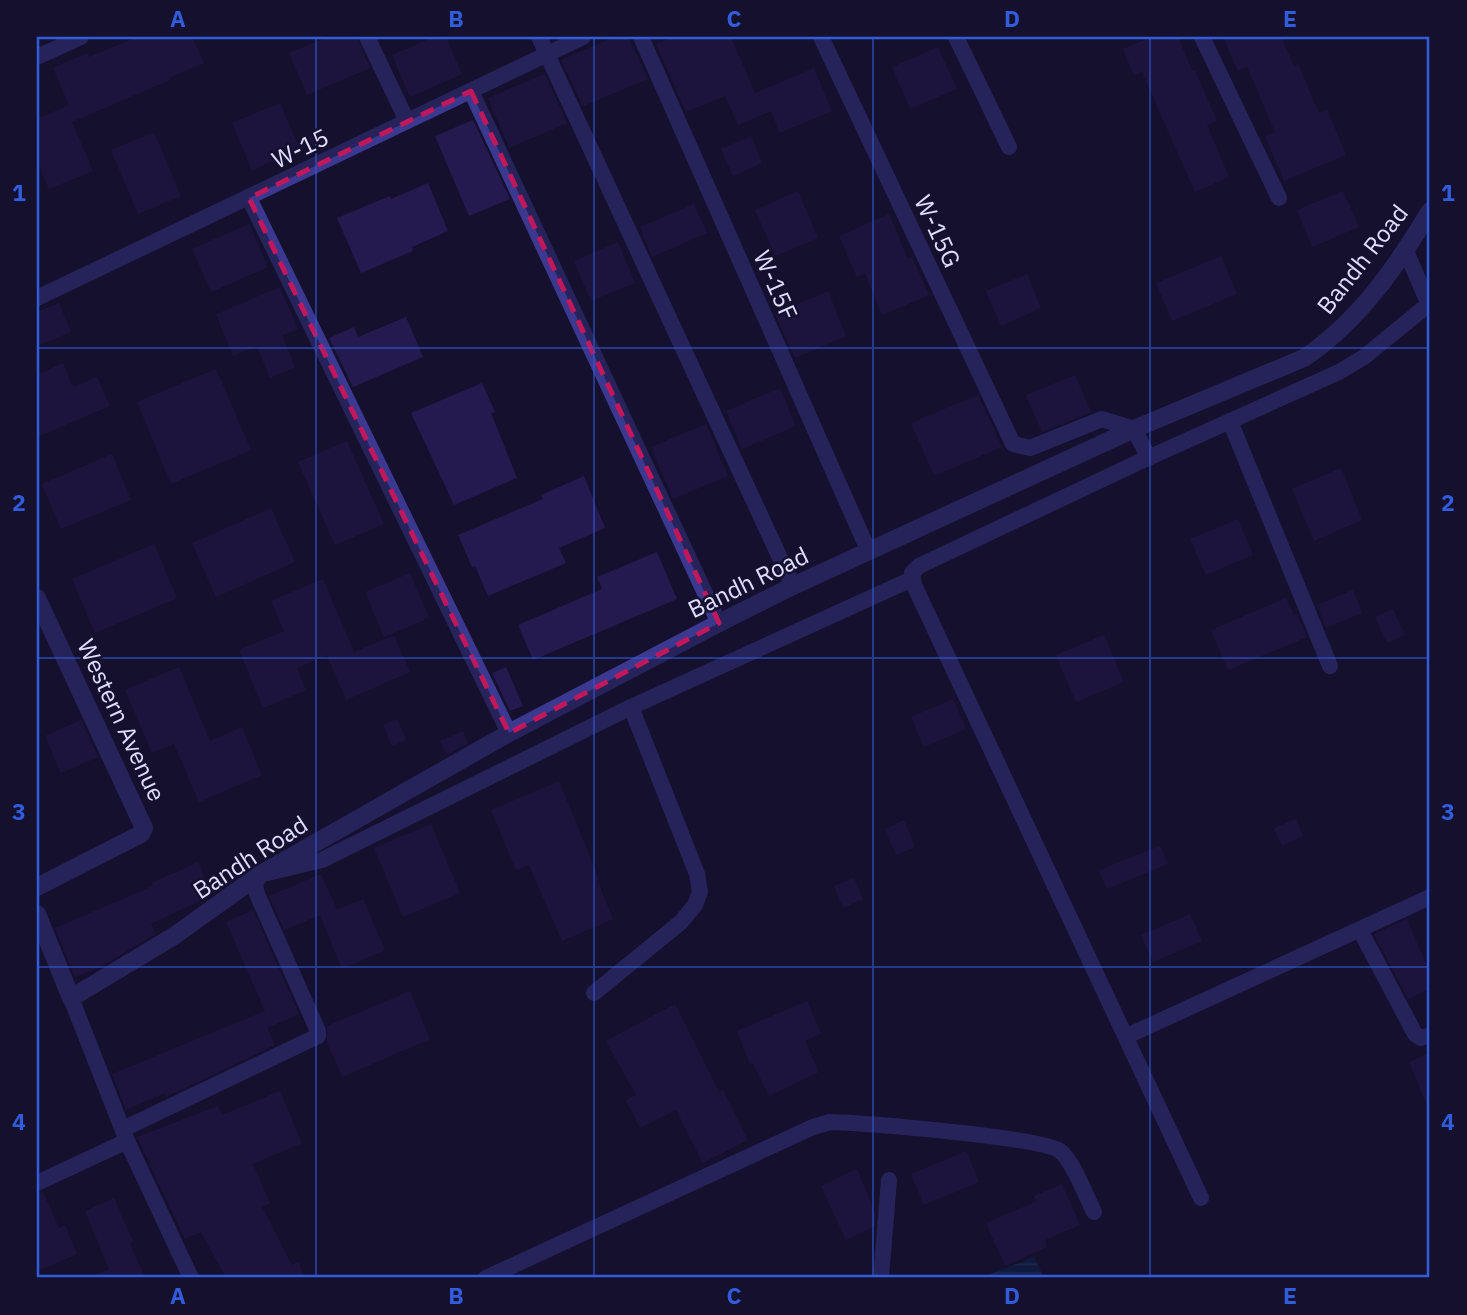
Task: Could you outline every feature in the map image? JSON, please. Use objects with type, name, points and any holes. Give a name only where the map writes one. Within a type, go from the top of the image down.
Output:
[{"type":"street","points":[[37,57],[81,37]]},
{"type":"street","points":[[367,37],[407,121]]},
{"type":"street","points":[[539,37],[793,586]]},
{"type":"street","name":"W-15","points":[[37,298],[583,37]]},
{"type":"street","name":"W-15F","points":[[641,37],[869,552]]},
{"type":"street","name":"W-15G","points":[[821,37],[1013,444],[1030,448],[1102,419],[1134,429]]},
{"type":"street","points":[[956,37],[1009,147]]},
{"type":"street","points":[[1202,37],[1279,198]]},
{"type":"street","points":[[471,91],[719,623]]},
{"type":"street","points":[[249,198],[509,733]]},
{"type":"street","name":"Bandh Road","points":[[71,998],[174,936],[259,875],[509,733],[719,623],[793,586],[1134,429],[1304,358],[1323,346],[1358,312],[1406,251],[1430,211]]},
{"type":"street","points":[[1201,1198],[912,579],[912,573],[919,566],[1339,372],[1363,357],[1429,305],[1406,251]]},
{"type":"street","points":[[1230,421],[1330,666]]},
{"type":"street","points":[[1134,429],[1149,458]]},
{"type":"street","points":[[37,1183],[318,1036],[257,894],[255,885],[259,875],[322,860],[631,707],[912,579]]},
{"type":"street","name":"Western Avenue","points":[[37,598],[144,828],[141,834],[37,887]]},
{"type":"street","points":[[594,993],[681,922],[695,905],[700,892],[696,874],[631,707]]},
{"type":"street","points":[[1127,1036],[1430,897]]},
{"type":"street","points":[[37,914],[125,1135],[191,1278]]},
{"type":"street","points":[[1360,930],[1415,1034],[1422,1038],[1430,1035]]},
{"type":"street","points":[[486,1278],[830,1122],[1050,1146],[1063,1154],[1094,1212]]},
{"type":"street","points":[[881,1278],[889,1180]]},
{"type":"highlighted area","points":[[471,91],[719,623],[509,733],[249,198]]},
{"type":"water","points":[[1034,1257],[1044,1278],[986,1276]]},
{"type":"building","points":[[137,37],[192,37],[204,63],[72,122],[93,171],[49,189],[37,161],[37,119],[69,105],[53,68],[87,53],[89,57]]},
{"type":"building","points":[[328,37],[357,37],[370,68],[307,95],[289,53]]},
{"type":"building","points":[[434,37],[446,37],[462,74],[410,97],[392,55]]},
{"type":"building","points":[[615,37],[628,37],[648,79],[583,106],[561,60]]},
{"type":"building","points":[[673,37],[731,37],[755,93],[814,68],[832,111],[780,133],[771,111],[738,125],[725,96],[686,112],[656,44]]},
{"type":"building","points":[[1151,37],[1178,37],[1217,121],[1207,125],[1229,177],[1195,192],[1142,72],[1134,76],[1123,49]]},
{"type":"building","points":[[1223,37],[1281,37],[1294,66],[1298,64],[1319,113],[1327,109],[1346,155],[1284,181],[1265,136],[1275,132],[1247,67],[1238,71]]},
{"type":"building","points":[[938,47],[957,89],[910,109],[892,67]]},
{"type":"building","points":[[545,74],[567,123],[509,148],[488,98]]},
{"type":"building","points":[[280,103],[297,143],[322,129],[330,147],[321,151],[317,145],[300,149],[252,170],[232,123]]},
{"type":"building","points":[[473,120],[510,199],[469,216],[435,136]]},
{"type":"building","points":[[154,132],[181,196],[138,214],[111,150]]},
{"type":"building","points":[[751,136],[762,163],[733,176],[721,149]]},
{"type":"building","points":[[428,183],[448,231],[412,247],[413,251],[361,273],[337,218]]},
{"type":"building","points":[[798,191],[818,238],[775,256],[755,210]]},
{"type":"building","points":[[1343,191],[1359,227],[1312,247],[1297,210]]},
{"type":"building","points":[[694,204],[707,233],[652,257],[640,227]]},
{"type":"building","points":[[889,214],[908,259],[912,257],[929,295],[882,315],[865,273],[857,277],[839,236]]},
{"type":"building","points":[[249,224],[268,267],[211,292],[192,249]]},
{"type":"building","points":[[618,242],[635,283],[591,301],[574,261]]},
{"type":"building","points":[[1221,256],[1237,294],[1172,321],[1156,283]]},
{"type":"building","points":[[1027,274],[1041,308],[1001,326],[986,291]]},
{"type":"building","points":[[280,287],[298,329],[282,335],[295,367],[270,378],[257,346],[233,356],[216,314]]},
{"type":"building","points":[[828,291],[846,336],[795,358],[775,314]]},
{"type":"building","points":[[59,303],[71,332],[37,346],[37,312]]},
{"type":"building","points":[[406,317],[423,357],[353,387],[329,338],[354,327],[358,337]]},
{"type":"building","points":[[63,363],[73,387],[97,377],[110,406],[37,437],[37,375]]},
{"type":"building","points":[[216,369],[251,450],[171,484],[137,402]]},
{"type":"building","points":[[1075,375],[1091,412],[1042,432],[1026,395]]},
{"type":"building","points":[[482,383],[495,412],[491,413],[517,478],[454,505],[411,413]]},
{"type":"building","points":[[780,388],[796,426],[742,449],[726,411]]},
{"type":"building","points":[[978,395],[1002,447],[934,476],[911,423]]},
{"type":"building","points":[[706,424],[728,476],[673,499],[651,447]]},
{"type":"building","points":[[347,441],[384,524],[335,545],[298,462]]},
{"type":"building","points":[[112,454],[131,500],[61,529],[42,484]]},
{"type":"building","points":[[1341,468],[1362,520],[1314,541],[1292,489]]},
{"type":"building","points":[[584,476],[605,528],[559,548],[566,563],[488,596],[458,535],[543,499],[541,495]]},
{"type":"building","points":[[271,508],[295,562],[216,597],[192,543]]},
{"type":"building","points":[[1238,519],[1253,555],[1206,575],[1190,539]]},
{"type":"building","points":[[154,544],[177,598],[95,633],[72,579]]},
{"type":"building","points":[[657,552],[677,599],[533,660],[518,625],[602,589],[597,577]]},
{"type":"building","points":[[410,573],[429,618],[384,637],[365,592]]},
{"type":"building","points":[[323,579],[354,652],[394,635],[410,672],[346,700],[327,655],[297,668],[306,690],[263,708],[239,650],[284,631],[271,601]]},
{"type":"building","points":[[1353,590],[1362,613],[1326,628],[1317,605]]},
{"type":"building","points":[[1286,598],[1307,637],[1228,670],[1211,630]]},
{"type":"building","points":[[1393,609],[1405,635],[1387,643],[1375,617]]},
{"type":"building","points":[[1104,635],[1124,682],[1076,702],[1056,655]]},
{"type":"building","points":[[179,667],[210,741],[242,727],[262,775],[199,802],[174,744],[152,753],[125,690]]},
{"type":"building","points":[[506,667],[523,706],[510,711],[492,673]]},
{"type":"building","points":[[953,699],[966,729],[924,747],[911,717]]},
{"type":"building","points":[[397,719],[406,740],[392,746],[383,725]]},
{"type":"building","points":[[81,720],[98,757],[61,773],[45,736]]},
{"type":"building","points":[[463,731],[468,743],[447,755],[440,741]]},
{"type":"building","points":[[559,781],[613,919],[562,941],[529,865],[516,870],[491,810]]},
{"type":"building","points":[[1296,819],[1303,836],[1282,846],[1274,828]]},
{"type":"building","points":[[904,820],[915,847],[896,855],[885,829]]},
{"type":"building","points":[[431,824],[460,893],[403,917],[374,848]]},
{"type":"building","points":[[1160,846],[1168,864],[1107,889],[1099,870]]},
{"type":"building","points":[[198,862],[212,895],[151,924],[155,934],[104,965],[75,977],[55,928],[153,886],[152,883]]},
{"type":"building","points":[[321,874],[337,910],[363,899],[385,950],[342,969],[320,915],[284,930],[269,896]]},
{"type":"building","points":[[854,878],[863,899],[843,908],[834,886]]},
{"type":"building","points":[[253,910],[299,1014],[267,1028],[275,1045],[177,1092],[166,1096],[165,1093],[126,1110],[112,1074],[265,1011],[226,922]]},
{"type":"building","points":[[1190,914],[1202,941],[1153,962],[1141,935]]},
{"type":"building","points":[[1407,919],[1430,974],[1430,989],[1408,999],[1374,934]]},
{"type":"building","points":[[410,991],[430,1039],[342,1077],[327,1042],[327,1026]]},
{"type":"building","points":[[807,1001],[821,1034],[805,1041],[819,1072],[769,1096],[753,1063],[750,1064],[737,1031]]},
{"type":"building","points":[[675,1004],[719,1092],[723,1090],[748,1140],[703,1163],[676,1110],[640,1128],[626,1100],[636,1095],[606,1041]]},
{"type":"building","points":[[1430,1053],[1430,1112],[1409,1062]]},
{"type":"building","points":[[280,1091],[302,1143],[253,1164],[270,1203],[262,1207],[292,1265],[298,1262],[305,1278],[226,1278],[201,1232],[185,1239],[137,1137],[218,1106],[222,1115]]},
{"type":"building","points":[[966,1151],[979,1182],[924,1205],[911,1174]]},
{"type":"building","points":[[857,1169],[876,1215],[875,1226],[846,1240],[821,1186]]},
{"type":"building","points":[[1062,1184],[1080,1225],[1045,1240],[1047,1247],[1005,1266],[986,1223],[1037,1201],[1034,1196]]},
{"type":"building","points":[[43,1192],[59,1228],[65,1225],[77,1254],[41,1270],[37,1261],[37,1193]]},
{"type":"building","points":[[114,1198],[145,1278],[88,1278],[109,1269],[85,1211]]}]
